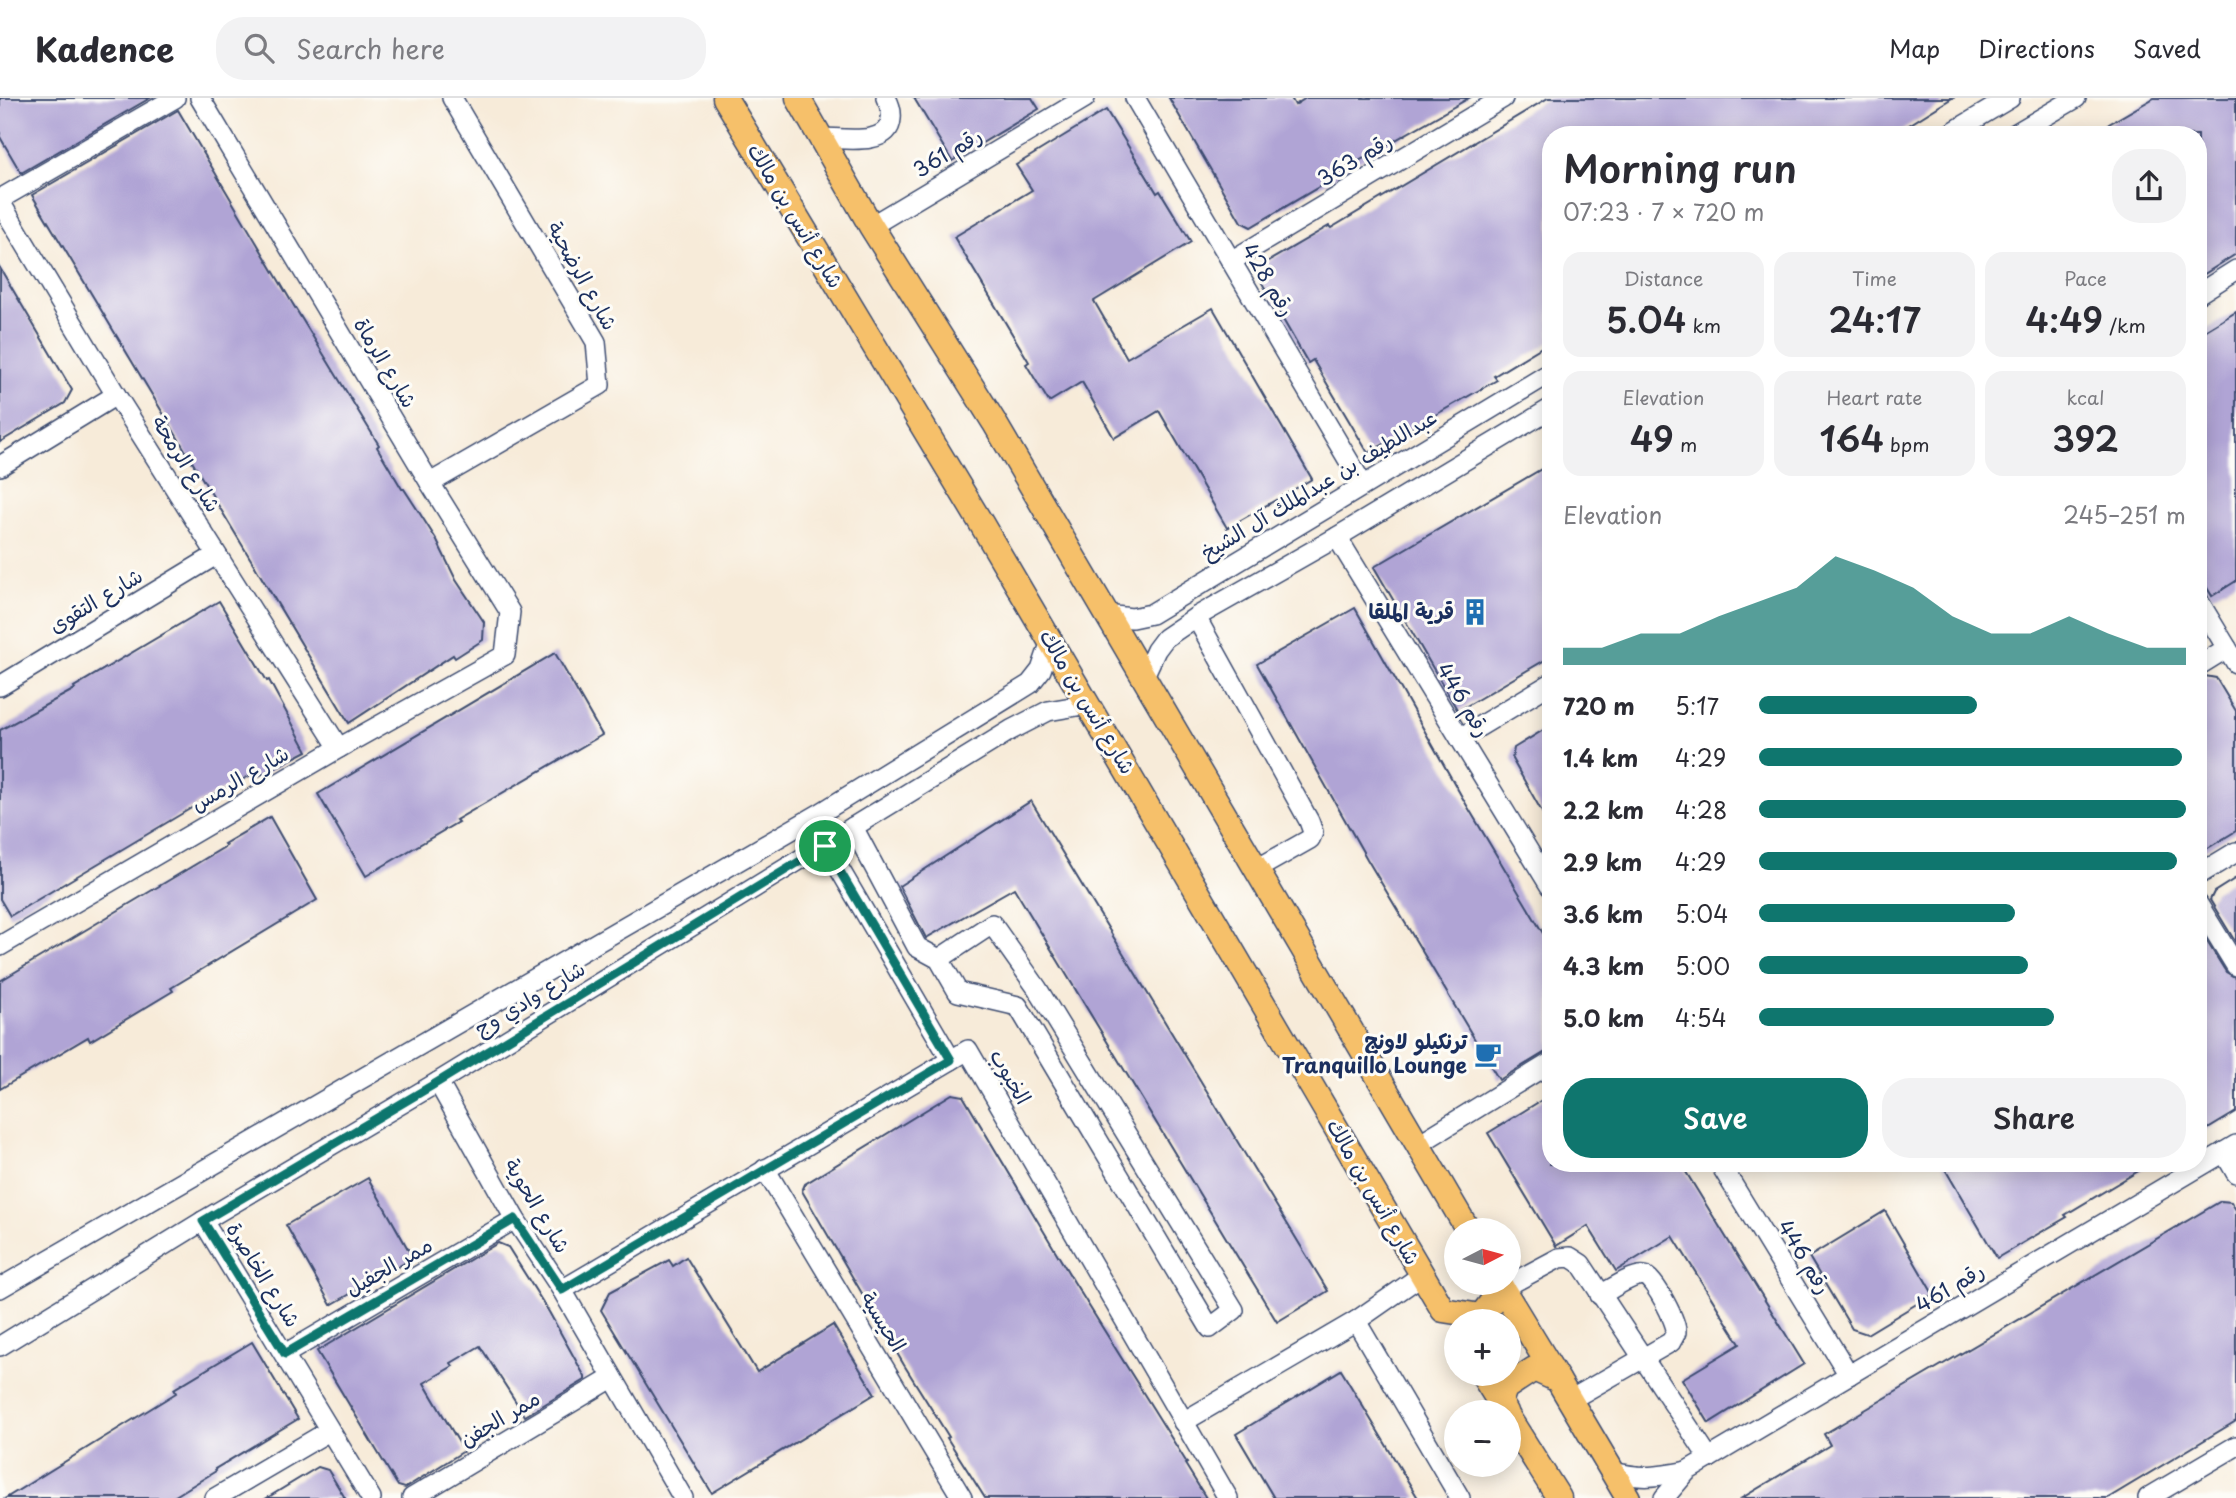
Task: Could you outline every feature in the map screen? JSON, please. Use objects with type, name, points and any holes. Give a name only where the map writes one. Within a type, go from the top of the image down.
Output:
[{"type":"main road","name":"شارع أنس بن مالك","points":[[725,98],[1089,704],[1444,1310]]},
{"type":"main road","points":[[799,98],[871,226],[994,422],[1461,1218]]},
{"type":"main road","points":[[1503,1295],[1628,1498]]},
{"type":"main road","points":[[1505,1400],[1505,1388],[1534,1369],[1564,1390]]},
{"type":"main road","points":[[1521,1437],[1559,1498]]},
{"type":"street","points":[[0,200],[175,98]]},
{"type":"street","name":"شارع الرماة","points":[[200,98],[510,612],[505,655]]},
{"type":"street","name":"شارع الرضحية","points":[[430,483],[600,385],[596,342],[452,98]]},
{"type":"street","points":[[822,138],[877,139],[891,125],[892,115],[886,98]]},
{"type":"street","name":"رقم 428","points":[[1135,98],[1363,485]]},
{"type":"street","name":"رقم 363","points":[[1231,261],[1503,98]]},
{"type":"street","points":[[1963,126],[2010,98]]},
{"type":"street","points":[[2028,126],[2076,98]]},
{"type":"street","name":"رقم 361","points":[[871,226],[1079,100]]},
{"type":"street","name":"شارع الرمحة","points":[[0,200],[116,395],[339,748]]},
{"type":"street","points":[[2207,288],[2236,270]]},
{"type":"street","name":"عبداللطيف بن عبدالملك آل الشيخ","points":[[1106,615],[1132,618],[1151,614],[1542,378]]},
{"type":"street","points":[[0,466],[116,395]]},
{"type":"street","points":[[1143,678],[1156,650],[1165,638],[1542,414]]},
{"type":"street","points":[[1410,457],[1425,484]]},
{"type":"street","name":"رقم 446","points":[[1337,537],[1542,874]]},
{"type":"street","name":"شارع التقوى","points":[[0,686],[216,555]]},
{"type":"street","points":[[1195,587],[1187,596],[1186,604],[1195,612],[1203,614],[1309,821],[1312,832],[1310,839],[1255,870]]},
{"type":"street","points":[[2207,615],[2231,656],[2207,663]]},
{"type":"street","name":"شارع وادي وج","points":[[0,1288],[819,814],[1036,678],[1051,641]]},
{"type":"street","name":"شارع الرمس","points":[[0,946],[339,748],[505,655]]},
{"type":"street","points":[[1460,738],[1542,689]]},
{"type":"street","name":"شارع وادي وج","points":[[0,1346],[203,1221],[438,1082],[1011,730],[1048,711],[1089,704]]},
{"type":"street","points":[[996,705],[1011,730]]},
{"type":"street","points":[[853,827],[917,947],[939,959],[958,992],[1018,1006],[1210,1328],[1234,1310],[1037,988],[992,924],[939,959]]},
{"type":"street","points":[[562,1290],[951,1060],[825,846]]},
{"type":"street","points":[[2207,870],[2236,852]]},
{"type":"street","points":[[2207,919],[2236,967]]},
{"type":"street","points":[[1018,1006],[1037,988]]},
{"type":"street","name":"الخبوب","points":[[951,1060],[968,1050],[1228,1498]]},
{"type":"street","points":[[1417,1144],[1542,1068]]},
{"type":"street","name":"شارع الحوية","points":[[438,1082],[515,1219],[562,1290],[684,1498]]},
{"type":"street","points":[[1092,1130],[1115,1116]]},
{"type":"street","points":[[2230,1149],[2236,1173]]},
{"type":"street","name":"رقم 461","points":[[2207,1163],[2230,1149]]},
{"type":"street","name":"الحيسية","points":[[765,1169],[962,1498]]},
{"type":"street","name":"رقم 446","points":[[1725,1172],[1849,1375]]},
{"type":"street","name":"رقم 461","points":[[1687,1471],[2191,1172]]},
{"type":"street","name":"ممر الجفيل","points":[[285,1354],[515,1219]]},
{"type":"street","name":"شارع الخاصرة","points":[[203,1221],[370,1498]]},
{"type":"street","points":[[1521,1275],[1570,1256],[1581,1264],[1709,1458]]},
{"type":"street","points":[[1183,1422],[1356,1321],[1422,1275]]},
{"type":"street","points":[[1564,1390],[1644,1357],[1671,1342],[1676,1332],[1674,1321],[1653,1282],[1644,1276],[1634,1276],[1600,1295]]},
{"type":"street","points":[[1356,1321],[1460,1498]]},
{"type":"street","name":"ممر الجفن","points":[[412,1498],[612,1378]]},
{"type":"street","points":[[215,1498],[329,1431]]},
{"type":"street","points":[[2148,1498],[2236,1446]]},
{"type":"street","points":[[1612,1472],[1636,1478],[1652,1478],[1687,1471]]},
{"type":"street","points":[[1664,1498],[1687,1471]]},
{"type":"building","points":[[0,98],[150,98],[21,173],[0,137]]},
{"type":"building","points":[[914,98],[1032,98],[1039,109],[952,161]]},
{"type":"building","points":[[1169,98],[1291,98],[1295,105],[1306,98],[1469,98],[1338,173],[1339,175],[1251,227],[1241,222]]},
{"type":"building","points":[[1548,98],[1952,98],[1907,126],[1542,126],[1542,347],[1494,376],[1497,380],[1368,453],[1313,360],[1308,363],[1258,276],[1262,265],[1329,226],[1331,228]]},
{"type":"building","points":[[2154,98],[2236,98],[2236,254],[2207,272],[2207,126],[2106,126]]},
{"type":"building","points":[[178,110],[379,445],[377,447],[402,489],[436,539],[456,580],[484,622],[483,640],[455,658],[453,655],[349,723],[32,195]]},
{"type":"building","points":[[1106,110],[1191,242],[1094,301],[1127,358],[1213,308],[1312,479],[1227,528],[1159,411],[1114,438],[1082,382],[1049,402],[1026,364],[1029,362],[954,237],[1032,190],[1016,165]]},
{"type":"building","points":[[0,268],[72,390],[65,403],[0,442]]},
{"type":"building","points":[[2236,312],[2236,581],[2212,596],[2207,588],[2207,330]]},
{"type":"building","name":"قرية الملقا","points":[[1542,469],[1542,662],[1458,711],[1374,567]]},
{"type":"building","points":[[219,601],[267,681],[269,680],[307,751],[253,779],[251,775],[220,791],[10,916],[0,899],[0,730],[75,689],[74,687]]},
{"type":"building","points":[[1355,608],[1542,932],[1542,1054],[1499,1080],[1367,859],[1257,664]]},
{"type":"building","points":[[555,653],[602,735],[366,876],[318,794]]},
{"type":"building","points":[[2207,676],[2216,678],[2236,711],[2236,831],[2207,849]]},
{"type":"building","points":[[1542,731],[1542,812],[1512,759],[1514,748]]},
{"type":"building","points":[[1031,801],[1328,1291],[1277,1322],[1014,888],[926,938],[899,886]]},
{"type":"building","points":[[270,817],[317,900],[171,988],[173,991],[90,1041],[88,1037],[0,1089],[0,981]]},
{"type":"building","points":[[2236,878],[2236,943],[2210,900],[2214,892]]},
{"type":"building","points":[[2207,941],[2226,972],[2236,978],[2236,1112],[2207,1130]]},
{"type":"building","points":[[952,1094],[963,1096],[1206,1498],[985,1498],[947,1438],[949,1437],[802,1191],[805,1184]]},
{"type":"building","points":[[1542,1100],[1542,1172],[1686,1172],[1804,1364],[1709,1423],[1682,1379],[1740,1344],[1673,1236],[1616,1271],[1588,1226],[1556,1246],[1488,1133]]},
{"type":"building","points":[[1947,1172],[2137,1172],[2065,1215],[2067,1217],[1997,1258]]},
{"type":"building","points":[[368,1178],[413,1258],[331,1305],[286,1225]]},
{"type":"building","points":[[2221,1201],[2231,1202],[2236,1210],[2236,1421],[2108,1498],[1742,1498],[1830,1445],[1824,1434]]},
{"type":"building","points":[[1885,1211],[1933,1294],[1867,1334],[1852,1329],[1809,1257]]},
{"type":"building","points":[[498,1243],[508,1247],[549,1312],[585,1380],[525,1416],[480,1346],[424,1383],[464,1451],[405,1488],[398,1486],[317,1351]]},
{"type":"building","points":[[686,1257],[757,1372],[833,1325],[875,1394],[712,1493],[601,1310],[610,1292],[669,1260],[673,1266]]},
{"type":"building","points":[[252,1342],[298,1419],[215,1469],[216,1471],[172,1498],[6,1498],[176,1393],[174,1389]]},
{"type":"building","points":[[1341,1370],[1418,1498],[1274,1498],[1236,1434]]},
{"type":"building","points":[[318,1467],[328,1470],[345,1498],[267,1498]]},
{"type":"place","name":"قرية الملقا","points":[[1475,612]]},
{"type":"place","name":"ترنكيلو لاونج Tranquillo Lounge","points":[[1488,1054]]},
{"type":"route","points":[[825,846],[951,1060],[562,1290],[515,1219],[285,1354],[203,1221],[438,1082],[825,846]]}]
